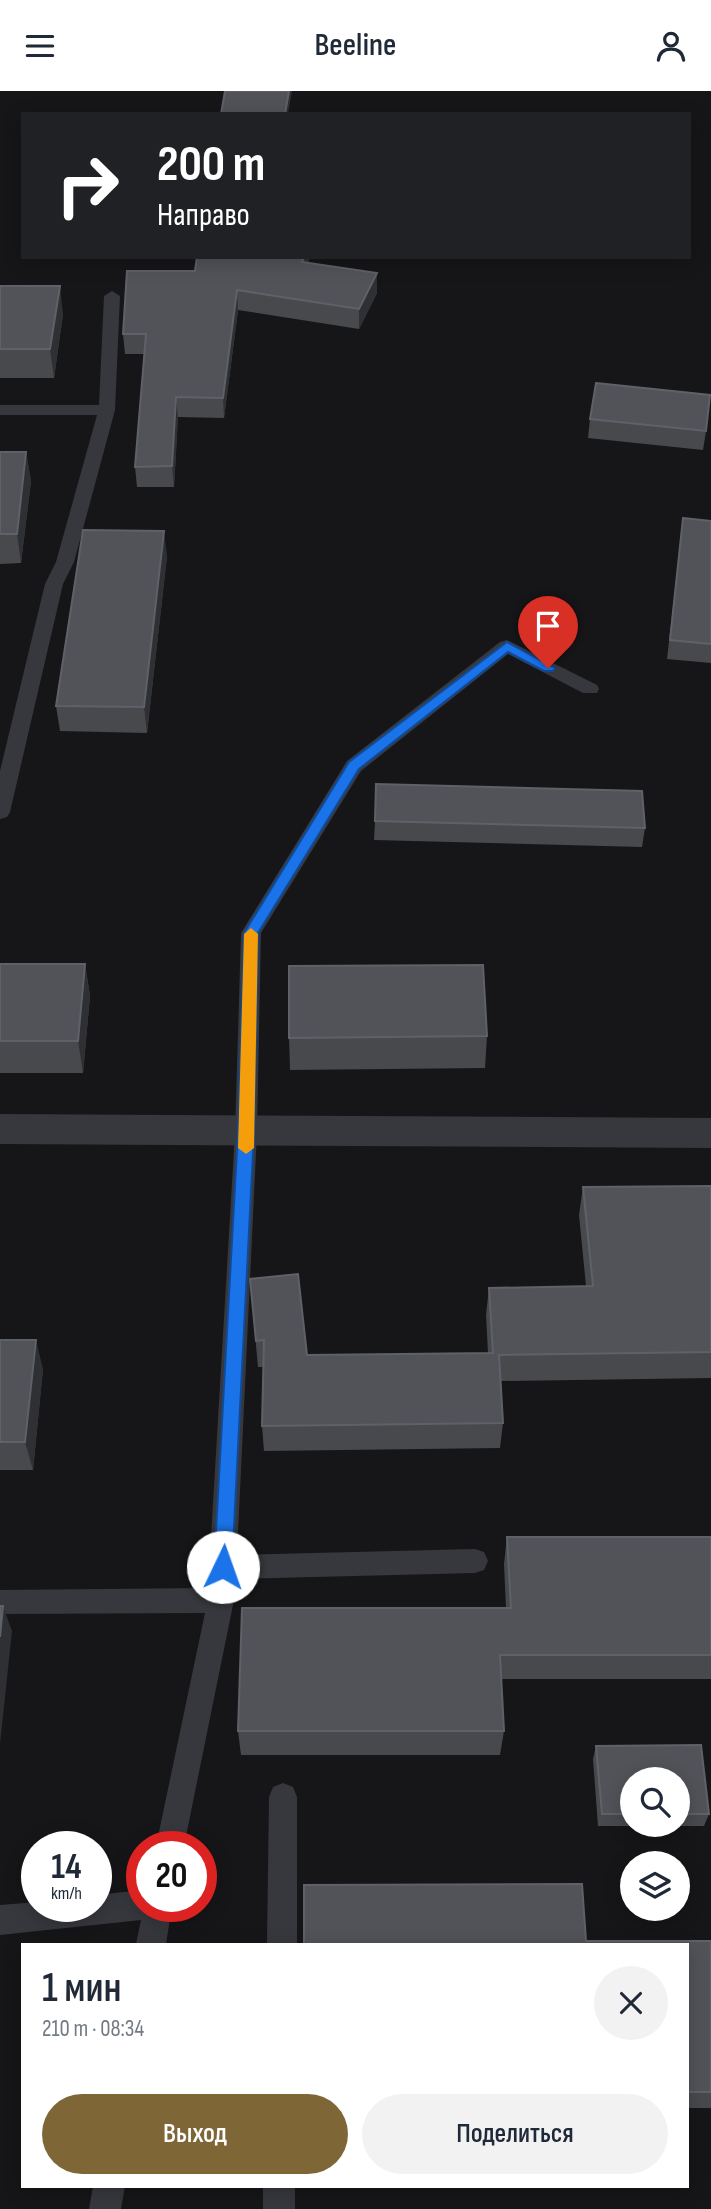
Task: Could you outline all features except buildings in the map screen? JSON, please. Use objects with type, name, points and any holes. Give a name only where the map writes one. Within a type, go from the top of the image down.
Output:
[{"type":"street","points":[[0,1129],[711,1133]]},
{"type":"lane","points":[[0,812],[54,583],[65,562],[107,410],[112,296]]},
{"type":"lane","points":[[0,410],[107,410]]},
{"type":"lane","points":[[173,1831],[221,1600],[246,1132],[251,933],[354,766],[507,646],[590,689]]},
{"type":"lane","points":[[223,1567],[475,1561]]},
{"type":"lane","points":[[0,1602],[221,1600]]},
{"type":"lane","points":[[282,1943],[283,1797]]},
{"type":"lane","points":[[0,1920],[126,1907]]},
{"type":"lane","points":[[151,1943],[155,1922]]},
{"type":"lane","points":[[105,2209],[109,2188]]},
{"type":"lane","points":[[279,2188],[279,2209]]},
{"type":"slow traffic","points":[[246,1148],[251,934]]},
{"type":"route","points":[[223,1567],[246,1132],[251,933],[354,766],[507,646],[548,668]]}]
